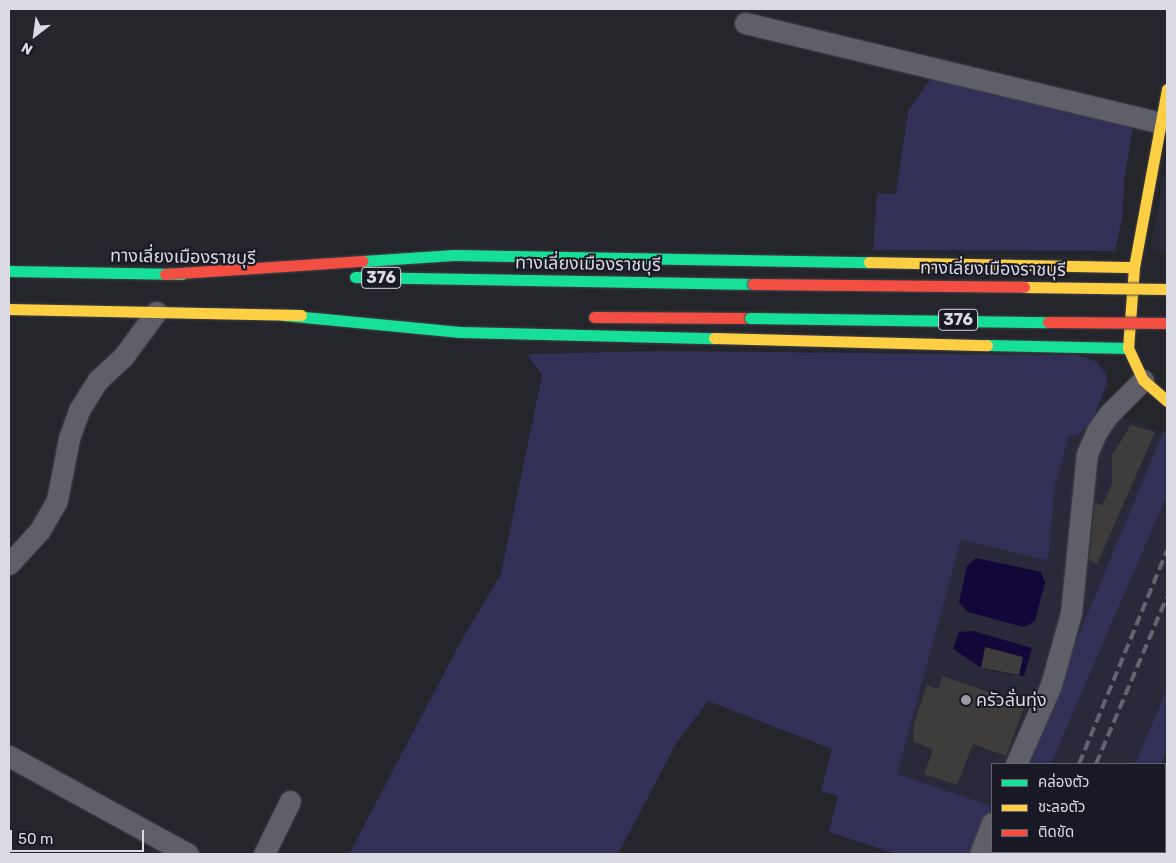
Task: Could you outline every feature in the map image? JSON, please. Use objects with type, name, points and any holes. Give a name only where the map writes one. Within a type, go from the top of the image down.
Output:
[{"type":"main road","points":[[1167,89],[1134,267],[1128,348],[1143,380],[1167,401]]},
{"type":"main road","points":[[165,274],[454,255],[1134,267]]},
{"type":"main road","name":"ทางเลี่ยงเมืองราชบุรี","points":[[9,270],[315,277]]},
{"type":"main road","name":"ทางเลี่ยงเมืองราชบุรี","points":[[345,277],[1167,289]]},
{"type":"main road","name":"376","points":[[9,309],[412,316]]},
{"type":"main road","points":[[282,315],[460,332],[1128,348]]},
{"type":"main road","name":"376","points":[[581,316],[1167,323]]},
{"type":"street","points":[[745,23],[1161,123]]},
{"type":"street","points":[[9,564],[40,530],[57,500],[69,438],[79,410],[98,380],[123,357],[156,312]]},
{"type":"street","points":[[1016,763],[1051,685],[1071,613],[1087,454],[1097,431],[1109,414],[1143,380]]},
{"type":"street","points":[[9,756],[188,854]]},
{"type":"street","points":[[264,854],[290,801]]},
{"type":"street","points":[[980,854],[991,826]]},
{"type":"shaded area","points":[[936,71],[1127,125],[1133,129],[1124,181],[1123,213],[1115,251],[873,250],[877,193],[896,194],[908,111]]},
{"type":"shaded area","points":[[1164,175],[1167,175],[1167,253],[1150,249]]},
{"type":"shaded area","points":[[663,351],[1077,355],[1095,361],[1106,373],[1107,384],[1092,422],[1077,435],[1069,436],[1055,486],[1048,560],[961,540],[897,774],[991,806],[974,854],[896,854],[829,832],[838,796],[821,791],[832,749],[708,701],[676,744],[618,854],[349,854],[460,643],[501,574],[542,375],[527,354]]},
{"type":"shaded area","points":[[1098,408],[1163,432],[1062,674],[1167,439],[1167,709],[1143,763],[991,763],[991,806],[896,775],[961,540],[1048,559],[1055,486],[1069,436],[1092,422]]},
{"type":"shaded area","points":[[1163,432],[1167,434],[1167,495],[1051,763],[1025,763]]},
{"type":"shaded area","points":[[976,558],[1041,572],[1045,582],[1035,621],[1024,627],[968,612],[959,602],[967,566]]},
{"type":"shaded area","points":[[973,631],[1032,648],[1024,676],[983,669],[953,649],[959,632]]},
{"type":"shaded area","points":[[1167,689],[1167,749],[1161,763],[1135,763]]},
{"type":"shaded area","points":[[991,852],[1104,853],[1103,854],[983,854]]},
{"type":"building","points":[[1131,425],[1155,432],[1097,564],[1089,560],[1095,502],[1102,506],[1112,484],[1112,455]]},
{"type":"building","points":[[985,647],[1023,657],[1019,675],[981,668]]},
{"type":"building","name":"ครัวลั่นทุ่ง","points":[[943,676],[1025,705],[1006,756],[973,744],[957,785],[924,774],[933,750],[913,741],[914,724],[927,685],[938,689]]},
{"type":"railway","points":[[1079,763],[1167,550]]},
{"type":"railway","points":[[1096,763],[1167,597]]},
{"type":"traffic: fast","points":[[363,261],[454,255],[869,262]]},
{"type":"traffic: fast","points":[[9,271],[182,274]]},
{"type":"traffic: fast","points":[[355,277],[753,284]]},
{"type":"traffic: fast","points":[[283,315],[460,332],[714,338]]},
{"type":"traffic: fast","points":[[750,318],[1048,322]]},
{"type":"traffic: fast","points":[[987,345],[1128,348]]},
{"type":"traffic: slow","points":[[1167,89],[1134,267],[1128,348],[1143,380],[1167,401]]},
{"type":"traffic: slow","points":[[869,262],[1134,267]]},
{"type":"traffic: slow","points":[[1024,287],[1167,289]]},
{"type":"traffic: slow","points":[[9,309],[301,315]]},
{"type":"traffic: slow","points":[[714,338],[987,345]]},
{"type":"traffic: jam","points":[[165,274],[363,261]]},
{"type":"traffic: jam","points":[[753,284],[1024,287]]},
{"type":"traffic: jam","points":[[594,317],[750,318]]},
{"type":"traffic: jam","points":[[1048,322],[1167,323]]},
{"type":"place","name":"ครัวลั่นทุ่ง","points":[[966,700]]}]
